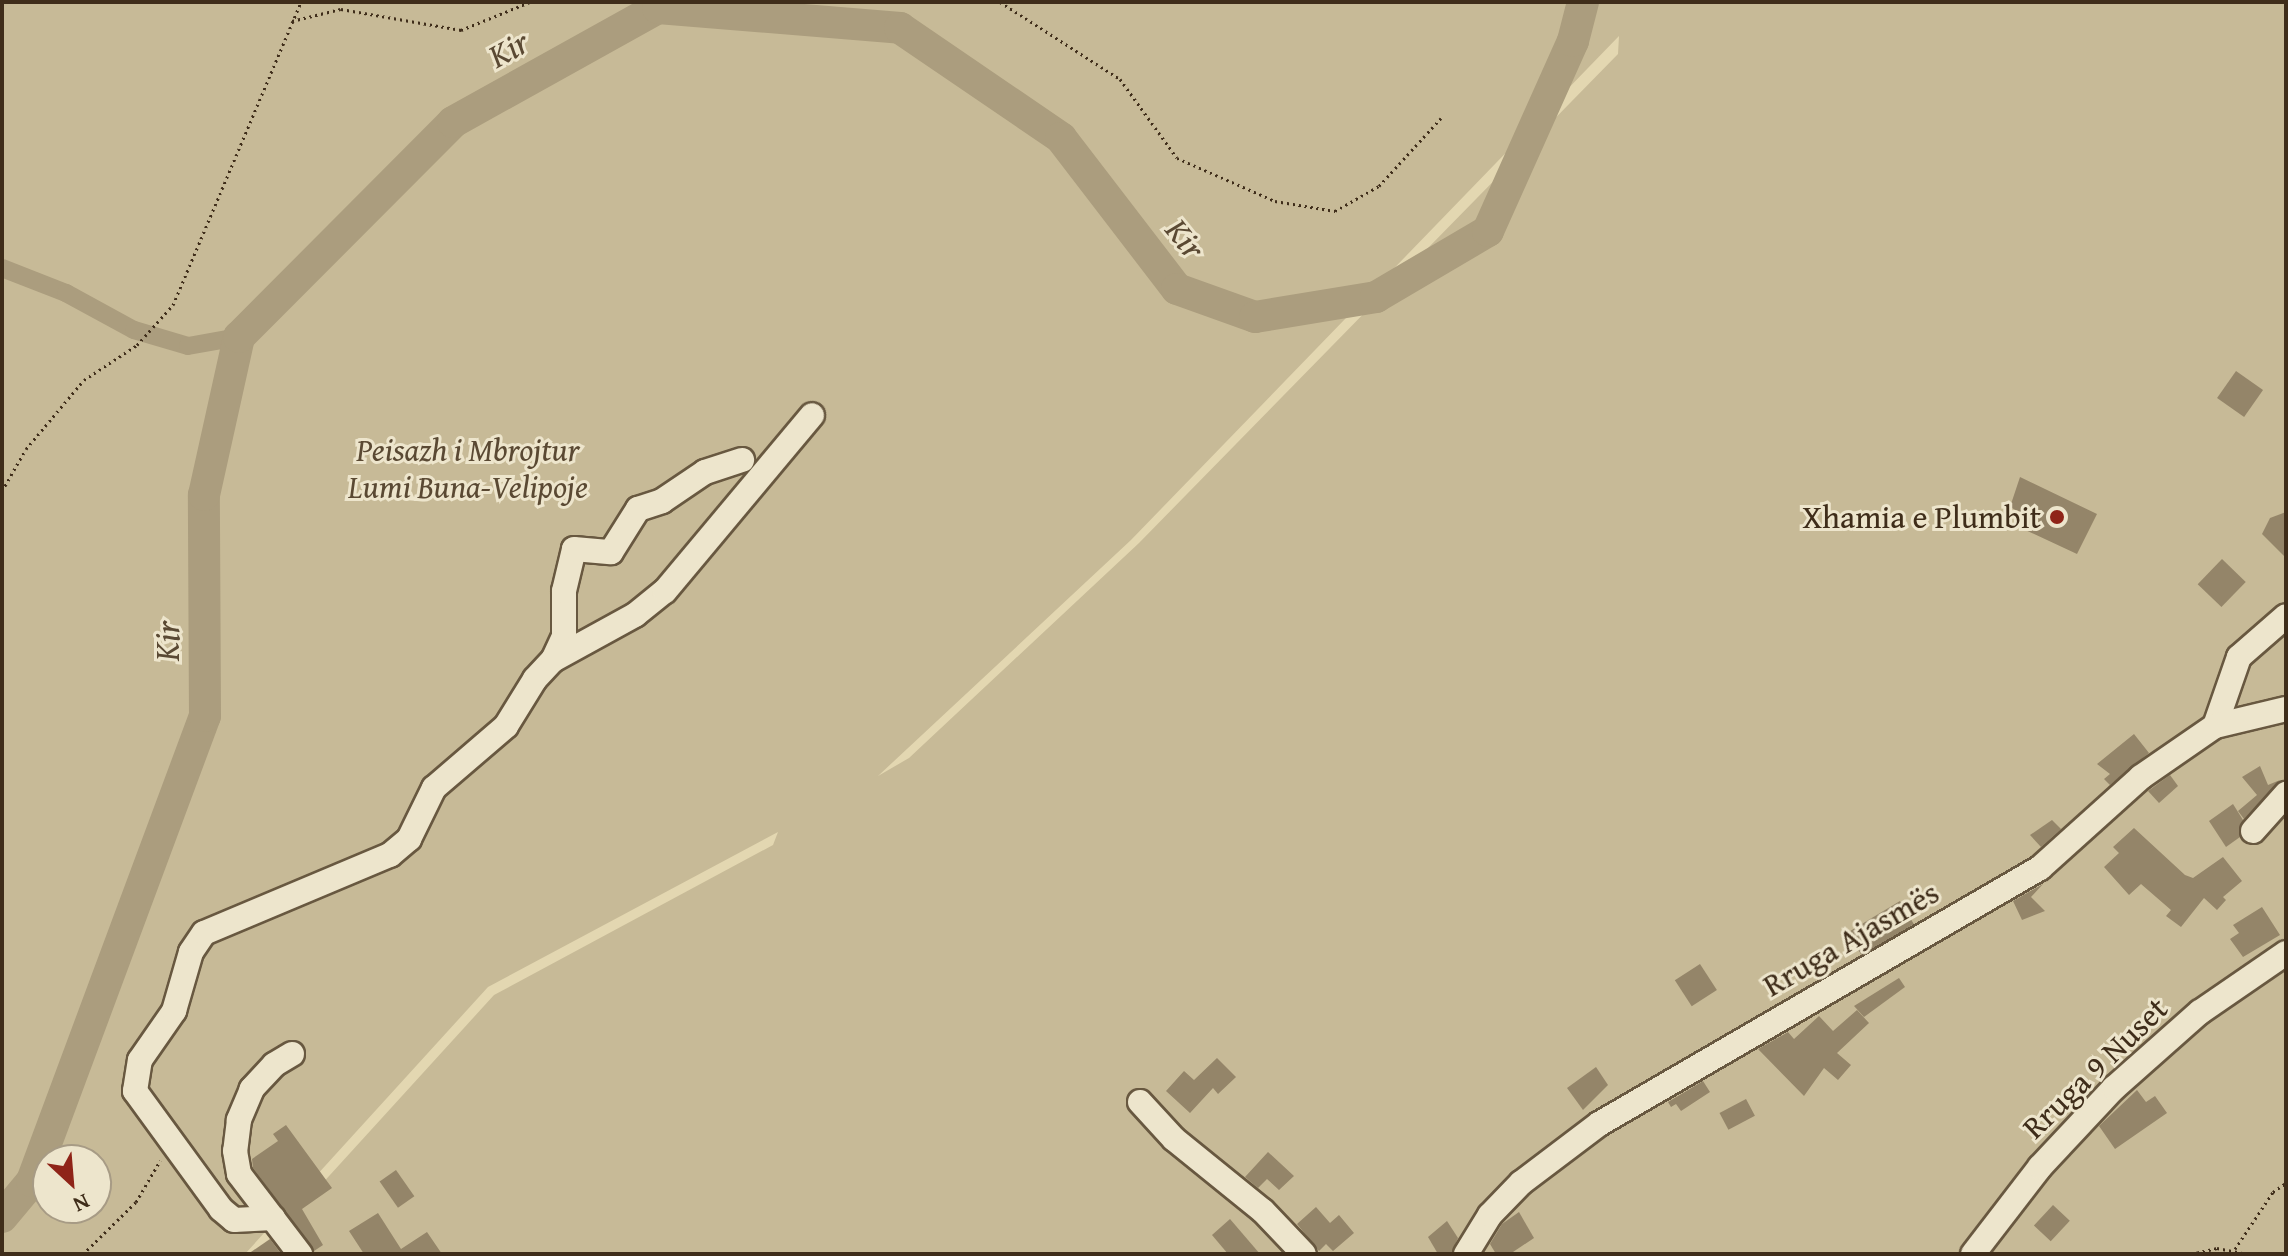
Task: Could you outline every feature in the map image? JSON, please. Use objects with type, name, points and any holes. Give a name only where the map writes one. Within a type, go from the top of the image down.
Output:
[{"type":"street","points":[[553,660],[635,615],[665,591],[812,415]]},
{"type":"street","points":[[273,1218],[234,1220],[177,1156],[140,1102],[136,1076],[140,1060],[174,1011],[185,966],[204,933],[390,855],[409,839],[434,788],[506,726],[553,660],[564,636],[564,591],[574,549],[582,546],[611,552],[642,506],[662,501],[705,472],[742,460]]},
{"type":"street","points":[[2215,726],[2239,657],[2286,616]]},
{"type":"street","name":"Rruga Ajasmës","points":[[1466,1254],[1490,1215],[1521,1183],[1599,1124],[2040,868],[2141,777],[2215,726],[2286,709]]},
{"type":"street","points":[[2253,831],[2286,794]]},
{"type":"street","name":"Rruga 9 Nuset","points":[[1973,1254],[2040,1167],[2114,1088],[2200,1012],[2286,953]]},
{"type":"street","points":[[292,1054],[252,1089],[237,1135],[239,1174],[300,1254]]},
{"type":"street","points":[[1140,1102],[1174,1139],[1263,1211],[1304,1254]]},
{"type":"path","points":[[2,491],[26,449],[84,380],[137,345],[168,313],[301,2]]},
{"type":"path","points":[[292,21],[341,9],[461,30],[530,2]]},
{"type":"path","points":[[1000,2],[1120,79],[1177,158],[1275,201],[1335,211],[1379,186],[1441,118]]},
{"type":"path","points":[[83,1254],[136,1202],[165,1155],[177,1156]]},
{"type":"path","points":[[2235,1249],[2273,1192],[2286,1183]]},
{"type":"path","points":[[2191,1254],[2235,1249],[2248,1254]]},
{"type":"green space","name":"Peisazh i Mbrojtur Lumi Buna-Velipoje","points":[[2,2],[2286,2],[2286,1254],[258,1254],[494,995],[773,845],[778,832],[488,987],[245,1254],[2,1254]],"holes":[[[1619,36],[1618,54],[1139,543],[909,758],[878,776],[1131,540]]]},
{"type":"building","points":[[2236,371],[2263,390],[2244,417],[2217,398]]},
{"type":"building","name":"Xhamia e Plumbit","points":[[2020,477],[2097,514],[2077,554],[2021,528],[2021,513],[2010,507]]},
{"type":"building","points":[[2286,512],[2286,558],[2262,534],[2270,518]]},
{"type":"building","points":[[2222,559],[2246,582],[2221,607],[2198,584]]},
{"type":"building","points":[[2134,734],[2149,753],[2110,785],[2104,779],[2110,774],[2097,764]]},
{"type":"building","points":[[2260,766],[2268,785],[2280,780],[2244,819],[2238,811],[2257,795],[2242,777]]},
{"type":"building","points":[[2170,775],[2178,786],[2159,803],[2148,791]]},
{"type":"building","points":[[2233,804],[2243,820],[2240,837],[2226,847],[2209,821]]},
{"type":"building","points":[[2052,820],[2061,829],[2041,847],[2030,835]]},
{"type":"building","points":[[2134,828],[2185,875],[2193,878],[2223,857],[2242,881],[2223,897],[2226,900],[2217,910],[2204,898],[2181,927],[2166,916],[2171,910],[2141,884],[2129,895],[2104,867],[2119,853],[2113,847]]},
{"type":"building","points":[[2043,884],[2031,897],[2045,911],[2022,920],[2013,901]]},
{"type":"building","points":[[1900,901],[1914,924],[1862,956],[1848,932]]},
{"type":"building","points":[[2262,907],[2280,935],[2243,957],[2230,939],[2239,933],[2233,925]]},
{"type":"building","points":[[1700,964],[1717,990],[1692,1006],[1675,980]]},
{"type":"building","points":[[1899,978],[1905,987],[1864,1017],[1854,1006]]},
{"type":"building","points":[[1857,1010],[1869,1023],[1837,1053],[1851,1065],[1838,1080],[1824,1068],[1804,1096],[1758,1049],[1788,1032],[1794,1039],[1819,1016],[1833,1031]]},
{"type":"building","points":[[1217,1058],[1236,1077],[1218,1094],[1213,1088],[1190,1113],[1166,1091],[1184,1071],[1194,1080]]},
{"type":"building","points":[[1596,1067],[1608,1085],[1583,1110],[1567,1088]]},
{"type":"building","points":[[1703,1081],[1710,1092],[1681,1111],[1676,1104],[1671,1107],[1668,1102]]},
{"type":"building","points":[[2137,1090],[2146,1102],[2155,1096],[2167,1113],[2115,1149],[2099,1126]]},
{"type":"building","points":[[1746,1099],[1755,1116],[1728,1130],[1720,1113]]},
{"type":"building","points":[[286,1125],[332,1188],[302,1209],[323,1245],[314,1251],[253,1168],[252,1159],[278,1141],[273,1134]]},
{"type":"building","points":[[1268,1152],[1294,1176],[1279,1190],[1267,1179],[1258,1188],[1245,1177]]},
{"type":"building","points":[[396,1170],[414,1196],[398,1208],[380,1181]]},
{"type":"building","points":[[2053,1205],[2070,1221],[2051,1241],[2034,1225]]},
{"type":"building","points":[[1316,1207],[1330,1223],[1339,1215],[1354,1233],[1333,1251],[1326,1244],[1319,1251],[1297,1224]]},
{"type":"building","points":[[1519,1212],[1534,1238],[1510,1254],[1496,1254],[1490,1244],[1502,1224]]},
{"type":"building","points":[[378,1213],[401,1249],[427,1232],[442,1254],[364,1254],[349,1231]]},
{"type":"building","points":[[1230,1219],[1260,1254],[1228,1254],[1212,1235]]},
{"type":"building","points":[[1447,1221],[1458,1238],[1451,1254],[1438,1254],[1428,1237]]},
{"type":"building","points":[[270,1239],[281,1254],[248,1254]]},
{"type":"waterway","name":"Kir","points":[[2,1217],[32,1181],[205,716],[204,495],[239,337],[453,122],[658,8],[900,28],[1061,138],[1177,289],[1255,317],[1376,297],[1488,231],[1573,41],[1583,2]]},
{"type":"waterway","points":[[2,268],[66,293],[134,330],[188,346],[239,337]]},
{"type":"place","name":"Xhamia e Plumbit","points":[[2057,517]]}]
